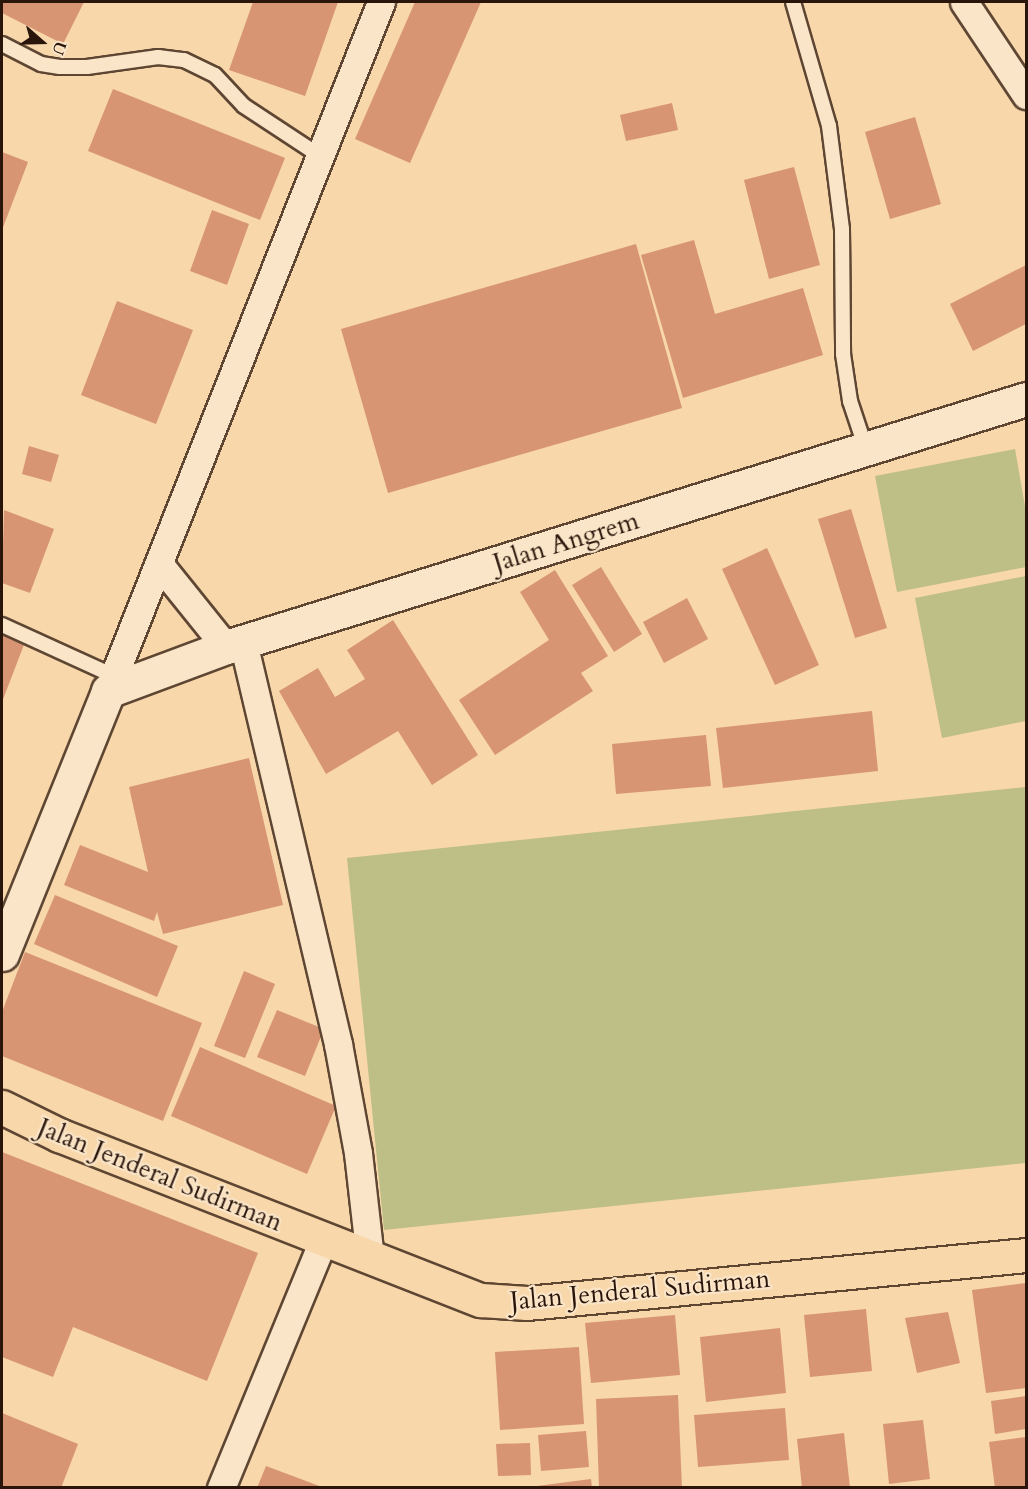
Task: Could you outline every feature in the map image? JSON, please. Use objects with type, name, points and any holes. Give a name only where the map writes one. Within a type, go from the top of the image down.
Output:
[{"type":"highway","name":"Jalan Jenderal Sudirman","points":[[2,1107],[59,1135],[454,1293],[481,1300],[527,1303],[1026,1255]]},
{"type":"street","points":[[2,954],[160,565],[381,2]]},
{"type":"street","points":[[964,2],[1026,95]]},
{"type":"street","name":"Jalan Angrem","points":[[111,684],[1026,399]]},
{"type":"street","points":[[160,565],[235,645],[338,1044],[358,1153],[370,1258]]},
{"type":"street","points":[[221,1488],[323,1240]]},
{"type":"lane","points":[[794,2],[829,126],[842,229],[843,354],[850,401],[866,449]]},
{"type":"lane","points":[[2,44],[41,64],[60,67],[87,68],[126,59],[184,60],[215,75],[244,106],[320,156]]},
{"type":"lane","points":[[2,625],[111,684]]},
{"type":"green space","points":[[1015,449],[1026,512],[1026,567],[897,592],[875,476]]},
{"type":"green space","points":[[1026,576],[1026,721],[942,738],[915,598]]},
{"type":"green space","points":[[1026,787],[1026,1163],[384,1230],[347,858]]},
{"type":"building","points":[[2,2],[84,2],[63,44],[2,13]]},
{"type":"building","points":[[253,2],[338,2],[305,96],[229,70]]},
{"type":"building","points":[[415,2],[481,2],[410,163],[355,139]]},
{"type":"building","points":[[113,89],[285,158],[260,220],[88,151]]},
{"type":"building","points":[[672,103],[678,130],[626,141],[620,115]]},
{"type":"building","points":[[915,117],[941,204],[890,219],[865,132]]},
{"type":"building","points":[[2,152],[28,162],[2,230]]},
{"type":"building","points":[[794,167],[820,265],[769,279],[744,180]]},
{"type":"building","points":[[212,210],[249,224],[227,285],[190,271]]},
{"type":"building","points":[[694,240],[715,314],[803,288],[823,355],[683,398],[641,255]]},
{"type":"building","points":[[636,244],[682,408],[388,493],[341,329]]},
{"type":"building","points":[[1026,265],[1026,324],[973,351],[950,304]]},
{"type":"building","points":[[117,301],[193,330],[156,424],[81,395]]},
{"type":"building","points":[[29,446],[59,455],[51,482],[22,474]]},
{"type":"building","points":[[851,509],[887,628],[855,638],[818,519]]},
{"type":"building","points":[[4,510],[54,529],[30,593],[2,583]]},
{"type":"building","points":[[767,548],[819,665],[775,685],[722,569]]},
{"type":"building","points":[[601,567],[642,634],[614,652],[572,585]]},
{"type":"building","points":[[555,570],[608,656],[581,673],[593,691],[495,755],[459,700],[549,640],[520,592]]},
{"type":"building","points":[[687,598],[708,639],[664,663],[643,622]]},
{"type":"building","points":[[393,620],[478,755],[432,785],[398,731],[326,774],[279,691],[318,668],[335,697],[365,679],[347,650]]},
{"type":"building","points":[[2,633],[25,642],[2,702]]},
{"type":"building","points":[[872,711],[878,771],[723,788],[716,728]]},
{"type":"building","points":[[706,735],[711,786],[616,794],[612,744]]},
{"type":"building","points":[[249,758],[283,905],[163,934],[157,912],[154,921],[64,885],[80,845],[148,872],[129,787]]},
{"type":"building","points":[[55,895],[178,946],[157,997],[34,944]]},
{"type":"building","points":[[25,952],[202,1023],[163,1121],[2,1056],[2,1012]]},
{"type":"building","points":[[244,971],[275,984],[245,1058],[214,1046]]},
{"type":"building","points":[[277,1010],[324,1029],[305,1076],[257,1057]]},
{"type":"building","points":[[200,1047],[336,1106],[307,1174],[171,1116]]},
{"type":"building","points":[[2,1152],[258,1253],[207,1381],[73,1327],[53,1377],[2,1357]]},
{"type":"building","points":[[1026,1283],[1026,1388],[986,1393],[972,1290]]},
{"type":"building","points":[[866,1309],[872,1371],[810,1377],[804,1315]]},
{"type":"building","points":[[948,1312],[960,1363],[917,1373],[905,1318]]},
{"type":"building","points":[[675,1315],[680,1375],[591,1383],[585,1323]]},
{"type":"building","points":[[780,1328],[786,1393],[706,1402],[700,1337]]},
{"type":"building","points":[[579,1347],[584,1424],[500,1430],[495,1352]]},
{"type":"building","points":[[678,1395],[682,1488],[599,1488],[596,1399]]},
{"type":"building","points":[[1026,1396],[1026,1429],[995,1434],[991,1401]]},
{"type":"building","points":[[785,1408],[789,1460],[698,1467],[694,1415]]},
{"type":"building","points":[[2,1413],[78,1444],[61,1488],[2,1488]]},
{"type":"building","points":[[923,1420],[930,1479],[889,1484],[883,1424]]},
{"type":"building","points":[[586,1431],[589,1467],[541,1471],[538,1435]]},
{"type":"building","points":[[844,1433],[850,1488],[802,1488],[797,1439]]},
{"type":"building","points":[[1026,1437],[1026,1488],[995,1488],[989,1442]]},
{"type":"building","points":[[530,1443],[531,1475],[498,1476],[496,1444]]},
{"type":"building","points":[[266,1466],[322,1487],[322,1488],[257,1488]]},
{"type":"building","points":[[591,1479],[592,1488],[537,1488],[537,1486]]}]
